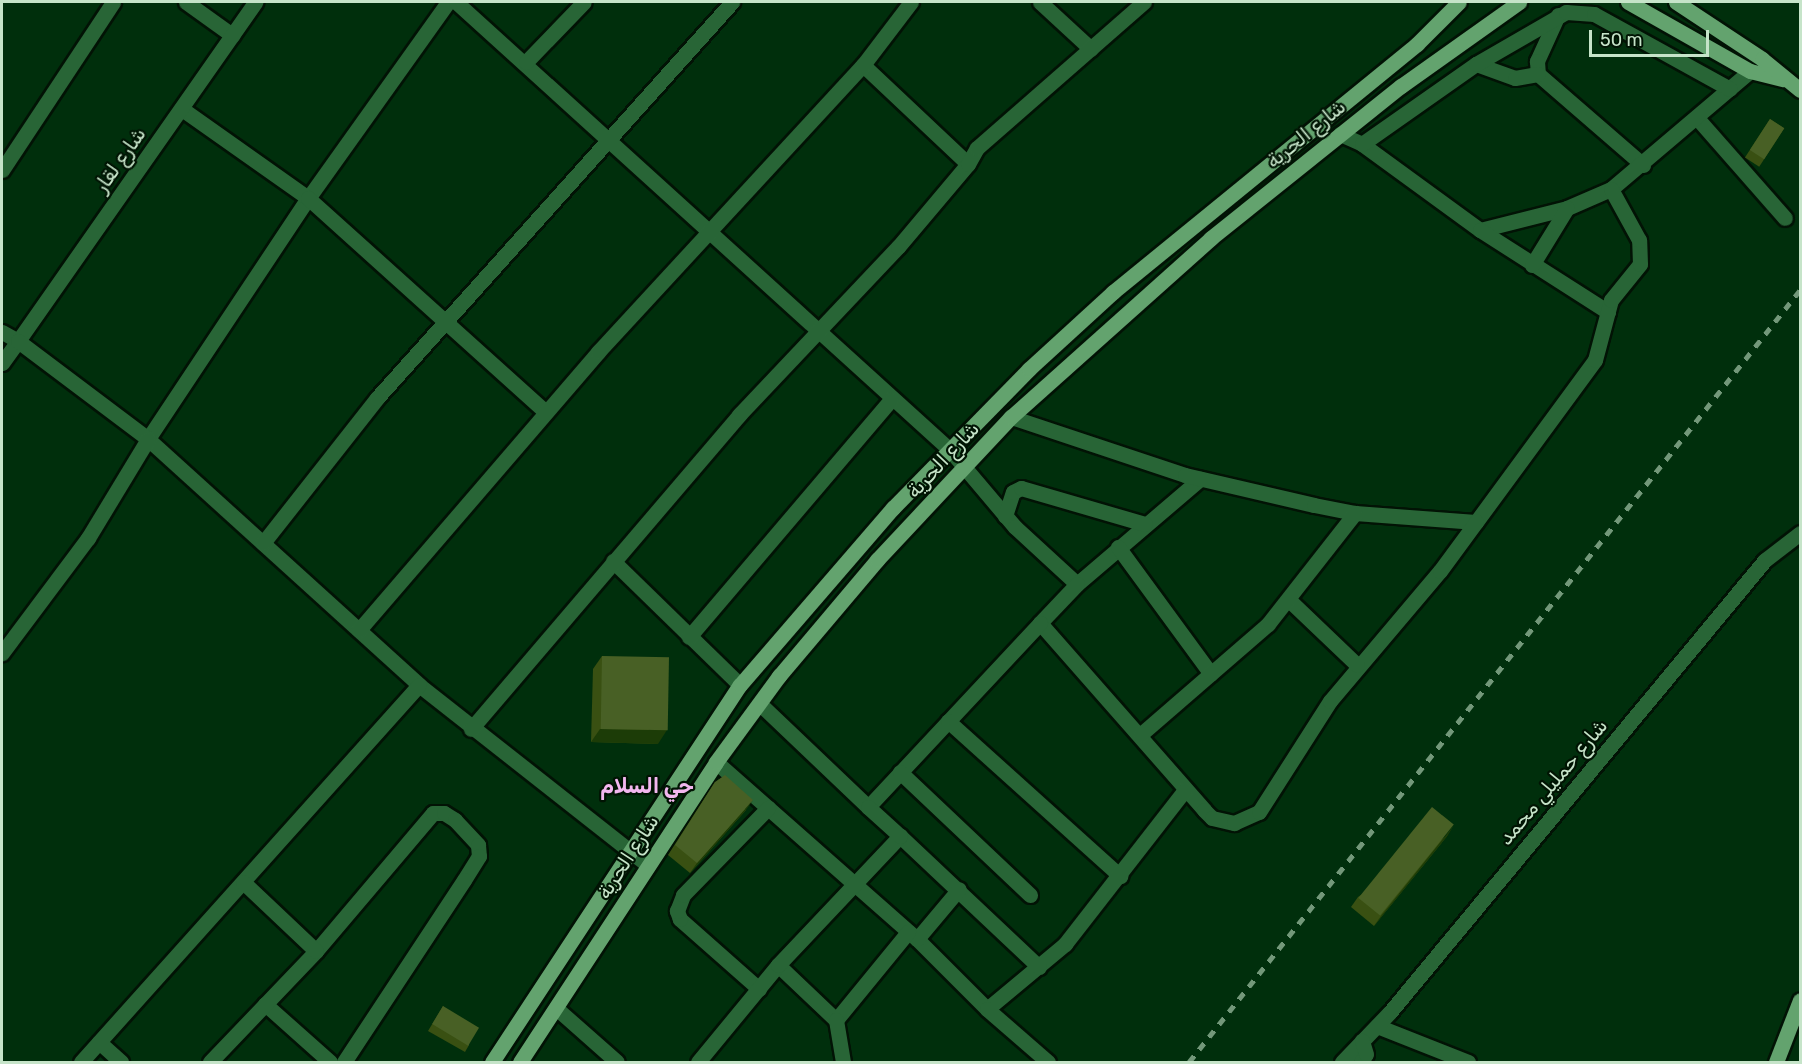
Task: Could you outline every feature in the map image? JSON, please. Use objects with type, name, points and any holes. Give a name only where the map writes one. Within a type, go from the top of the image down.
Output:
[{"type":"main road","name":"شارع الحرية","points":[[492,1062],[630,849],[740,686],[842,565],[949,449],[1113,292],[1408,52],[1459,2]]},
{"type":"main road","name":"شارع الحرية","points":[[520,1062],[716,762],[760,704],[877,560],[1011,417],[1211,238],[1340,134],[1519,2]]},
{"type":"main road","points":[[1628,2],[1750,71],[1783,79]]},
{"type":"main road","points":[[1676,2],[1762,59],[1783,79],[1800,90]]},
{"type":"main road","points":[[1776,1062],[1800,1000]]},
{"type":"street","points":[[2,170],[113,2]]},
{"type":"street","points":[[186,2],[232,35]]},
{"type":"street","name":"شارع لقار","points":[[2,363],[255,2]]},
{"type":"street","points":[[2,653],[88,538],[124,484],[148,439],[308,198],[448,2]]},
{"type":"street","points":[[456,2],[612,139],[816,332],[949,449],[1005,516],[1077,584]]},
{"type":"street","points":[[526,62],[584,2]]},
{"type":"street","points":[[263,543],[376,398],[612,139],[732,2]]},
{"type":"street","points":[[359,630],[546,412],[863,65],[911,2]]},
{"type":"street","points":[[1040,2],[1091,49]]},
{"type":"street","points":[[471,729],[613,561],[816,332],[898,246],[968,164],[977,148],[1002,123],[1144,2]]},
{"type":"street","points":[[1362,144],[1476,64],[1558,15],[1576,11],[1594,14],[1730,89]]},
{"type":"street","points":[[1558,15],[1537,61],[1538,74],[1643,165]]},
{"type":"street","points":[[1476,64],[1515,78],[1538,74]]},
{"type":"street","points":[[863,65],[968,164]]},
{"type":"street","points":[[1480,230],[1567,208],[1611,189],[1643,165],[1750,71]]},
{"type":"street","points":[[182,109],[308,198],[546,412]]},
{"type":"street","points":[[1697,118],[1785,218]]},
{"type":"street","points":[[1340,134],[1362,144],[1480,230],[1608,312]]},
{"type":"street","points":[[1040,622],[1140,735],[1185,790],[1212,818],[1223,822],[1247,819],[1259,812],[1357,666],[1440,571],[1595,360],[1611,300],[1640,264],[1642,254],[1639,240],[1611,189]]},
{"type":"street","points":[[1532,265],[1567,208]]},
{"type":"street","points":[[2,332],[18,341],[148,439],[419,685],[471,729],[648,865]]},
{"type":"street","points":[[689,637],[891,400]]},
{"type":"street","points":[[1011,417],[1200,478],[1355,513],[1476,522]]},
{"type":"street","points":[[868,807],[1077,584],[1200,478]]},
{"type":"street","points":[[1005,516],[1013,492],[1021,488],[1145,524]]},
{"type":"street","points":[[1140,735],[1211,674],[1289,600],[1355,513]]},
{"type":"street","name":"شارع حمليلي محمد","points":[[1342,1062],[1377,1026],[1765,560],[1800,533]]},
{"type":"street","points":[[1118,547],[1211,674]]},
{"type":"street","points":[[613,561],[740,686]]},
{"type":"street","points":[[1289,600],[1357,666]]},
{"type":"street","points":[[81,1062],[419,685]]},
{"type":"street","points":[[760,704],[1039,967]]},
{"type":"street","points":[[948,721],[1120,876]]},
{"type":"street","points":[[716,762],[854,882],[987,1009],[1048,1062]]},
{"type":"street","points":[[900,772],[1030,895]]},
{"type":"street","points":[[987,1009],[1065,944],[1185,790]]},
{"type":"street","points":[[759,989],[680,919],[677,911],[683,895],[768,808]]},
{"type":"street","points":[[210,1062],[316,951],[434,813],[444,813],[455,820],[478,845],[479,856],[344,1062]]},
{"type":"street","points":[[698,1062],[777,965],[900,836]]},
{"type":"street","points":[[243,882],[316,951]]},
{"type":"street","points":[[836,1020],[958,889]]},
{"type":"street","points":[[777,965],[836,1020],[839,1059]]},
{"type":"street","points":[[265,1004],[330,1062]]},
{"type":"street","points":[[556,1008],[617,1062]]},
{"type":"street","points":[[1377,1026],[1468,1062]]},
{"type":"street","points":[[1361,1062],[1366,1054],[1362,1041]]},
{"type":"street","points":[[99,1042],[121,1062]]},
{"type":"building","points":[[1770,119],[1784,128],[1764,159],[1750,150]]},
{"type":"building","points":[[602,656],[669,657],[668,730],[601,729]]},
{"type":"building","points":[[725,775],[753,800],[697,863],[675,845],[715,782]]},
{"type":"building","points":[[1432,807],[1454,825],[1380,916],[1358,898]]},
{"type":"building","points":[[443,1006],[479,1028],[468,1046],[432,1024]]},
{"type":"railway","points":[[1189,1062],[1800,290]]},
{"type":"district","name":"حي السلام","points":[[647,786]]}]
